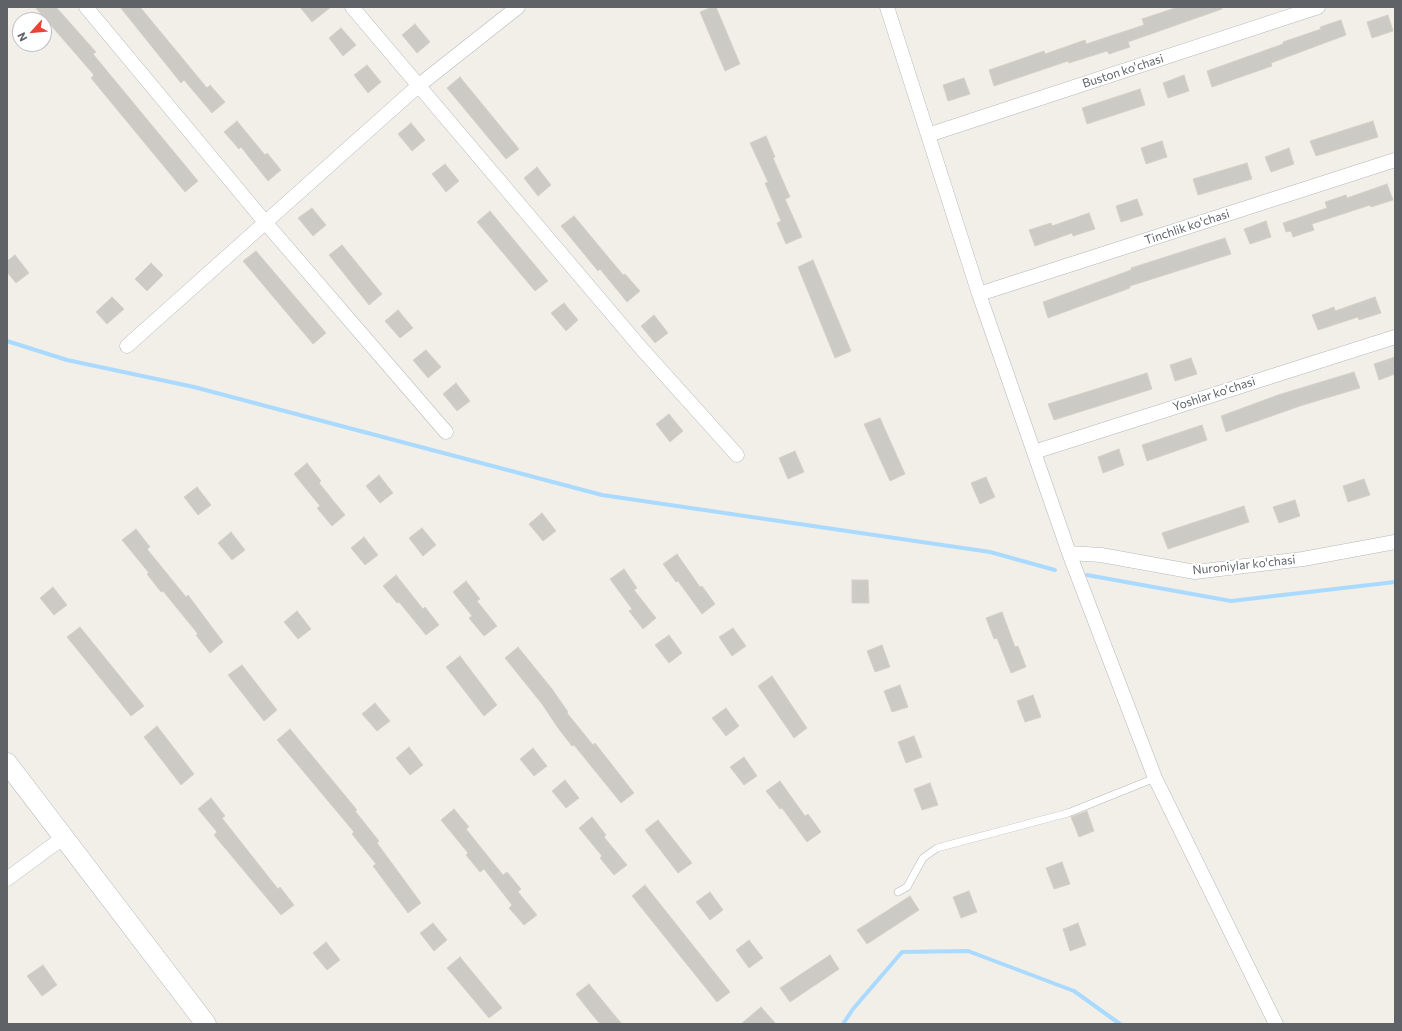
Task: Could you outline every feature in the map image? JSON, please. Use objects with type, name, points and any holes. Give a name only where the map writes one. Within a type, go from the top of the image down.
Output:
[{"type":"main road","points":[[7,763],[206,1024]]},
{"type":"street","points":[[86,7],[265,222],[446,432]]},
{"type":"street","points":[[352,7],[641,348],[737,455]]},
{"type":"street","points":[[127,346],[418,86],[518,7]]},
{"type":"street","points":[[887,7],[979,294],[1069,553],[1155,778],[1276,1024]]},
{"type":"street","name":"Buston ko'chasi","points":[[928,135],[1318,7]]},
{"type":"street","name":"Tinchlik ko'chasi","points":[[979,294],[1395,160]]},
{"type":"street","name":"Yoshlar ko'chasi","points":[[1034,452],[1395,337]]},
{"type":"street","name":"Nuroniylar ko'chasi","points":[[1069,553],[1101,555],[1196,572],[1303,558],[1395,542]]},
{"type":"street","points":[[7,879],[64,837]]},
{"type":"lane","points":[[898,892],[908,887],[923,858],[937,848],[1068,813],[1155,778]]},
{"type":"building","points":[[35,7],[56,7],[96,52],[93,54],[198,181],[185,192],[91,78],[94,75],[52,27],[52,12],[39,12]]},
{"type":"building","points":[[120,7],[140,7],[207,88],[210,85],[225,102],[212,113],[184,80],[181,83]]},
{"type":"building","points":[[300,7],[331,7],[312,22]]},
{"type":"building","points":[[716,7],[740,64],[725,71],[700,12]]},
{"type":"building","points":[[1178,7],[1222,7],[1222,9],[1128,42],[1130,47],[1109,54],[1107,51],[1069,63],[1068,61],[994,86],[989,70],[1044,51],[1045,54],[1085,40],[1086,44],[1144,25],[1142,19]]},
{"type":"building","points":[[1388,15],[1393,31],[1372,38],[1367,22]]},
{"type":"building","points":[[1341,20],[1346,35],[1271,63],[1272,66],[1212,87],[1207,71],[1283,44],[1283,42],[1321,29],[1320,27]]},
{"type":"building","points":[[415,24],[430,42],[417,53],[402,35]]},
{"type":"building","points":[[341,28],[356,45],[343,56],[329,38]]},
{"type":"building","points":[[367,65],[381,82],[368,93],[354,75]]},
{"type":"building","points":[[1184,75],[1189,91],[1168,98],[1163,83]]},
{"type":"building","points":[[460,77],[519,149],[506,159],[447,88]]},
{"type":"building","points":[[964,78],[970,94],[948,101],[943,85]]},
{"type":"building","points":[[1140,89],[1145,105],[1087,124],[1082,108]]},
{"type":"building","points":[[237,121],[265,155],[267,153],[281,170],[268,181],[241,147],[239,149],[224,132]]},
{"type":"building","points":[[1373,121],[1378,137],[1316,156],[1310,141]]},
{"type":"building","points":[[411,123],[425,140],[412,151],[398,134]]},
{"type":"building","points":[[766,136],[775,157],[773,158],[790,197],[785,199],[802,237],[786,244],[777,223],[781,221],[765,183],[768,182],[750,143]]},
{"type":"building","points":[[1162,141],[1167,157],[1146,164],[1141,148]]},
{"type":"building","points":[[1289,148],[1294,164],[1271,172],[1265,157]]},
{"type":"building","points":[[1247,163],[1252,179],[1198,195],[1193,179]]},
{"type":"building","points":[[445,164],[459,181],[446,192],[432,174]]},
{"type":"building","points":[[537,167],[551,185],[538,196],[524,178]]},
{"type":"building","points":[[1387,184],[1393,200],[1371,207],[1370,205],[1312,224],[1314,230],[1293,237],[1291,231],[1286,232],[1283,223],[1327,208],[1325,202],[1346,195],[1347,198]]},
{"type":"building","points":[[1137,199],[1143,215],[1121,222],[1116,206]]},
{"type":"building","points":[[312,208],[326,225],[313,236],[298,218]]},
{"type":"building","points":[[490,211],[548,281],[535,291],[477,222]]},
{"type":"building","points":[[1089,213],[1095,229],[1073,236],[1072,233],[1035,246],[1029,230],[1051,223],[1052,226]]},
{"type":"building","points":[[574,216],[623,275],[625,274],[640,291],[627,302],[600,269],[598,271],[561,226]]},
{"type":"building","points":[[1266,221],[1271,237],[1250,244],[1244,229]]},
{"type":"building","points":[[1225,238],[1231,254],[1130,286],[1130,288],[1048,318],[1043,302],[1131,270],[1131,268]]},
{"type":"building","points":[[342,245],[382,294],[369,305],[329,255]]},
{"type":"building","points":[[256,251],[326,333],[313,344],[243,261]]},
{"type":"building","points":[[15,255],[29,273],[16,283],[7,272],[7,261]]},
{"type":"building","points":[[813,260],[851,351],[835,358],[798,267]]},
{"type":"building","points":[[151,263],[163,275],[147,291],[135,279]]},
{"type":"building","points":[[112,297],[124,309],[107,324],[96,312]]},
{"type":"building","points":[[1375,297],[1381,313],[1359,320],[1358,317],[1318,330],[1312,315],[1334,307],[1335,311]]},
{"type":"building","points":[[564,303],[578,320],[566,331],[551,313]]},
{"type":"building","points":[[398,310],[413,328],[400,338],[385,321]]},
{"type":"building","points":[[654,315],[668,333],[655,343],[641,326]]},
{"type":"building","points":[[426,350],[441,367],[428,378],[413,360]]},
{"type":"building","points":[[1395,357],[1395,374],[1379,380],[1374,364]]},
{"type":"building","points":[[1191,358],[1197,374],[1175,381],[1170,365]]},
{"type":"building","points":[[1354,372],[1360,388],[1303,405],[1226,432],[1221,416],[1278,395]]},
{"type":"building","points":[[1147,373],[1152,389],[1054,420],[1048,404]]},
{"type":"building","points":[[456,383],[470,401],[457,411],[443,394]]},
{"type":"building","points":[[669,414],[683,431],[670,442],[656,424]]},
{"type":"building","points":[[880,418],[905,474],[890,481],[864,424]]},
{"type":"building","points":[[1202,425],[1207,440],[1147,461],[1142,445]]},
{"type":"building","points":[[1119,449],[1124,465],[1103,473],[1098,457]]},
{"type":"building","points":[[795,451],[804,472],[788,479],[779,458]]},
{"type":"building","points":[[307,463],[321,481],[319,483],[345,515],[332,526],[317,508],[320,506],[294,474]]},
{"type":"building","points":[[379,475],[393,493],[380,503],[366,486]]},
{"type":"building","points":[[986,477],[995,497],[980,504],[971,483]]},
{"type":"building","points":[[1364,479],[1370,495],[1348,502],[1343,486]]},
{"type":"building","points":[[197,487],[211,505],[198,515],[184,497]]},
{"type":"building","points":[[1295,500],[1300,516],[1279,523],[1273,507]]},
{"type":"building","points":[[1244,506],[1249,522],[1168,549],[1162,533]]},
{"type":"building","points":[[542,513],[556,531],[543,541],[529,524]]},
{"type":"building","points":[[422,528],[436,545],[423,556],[409,538]]},
{"type":"building","points":[[136,529],[150,547],[147,549],[186,597],[188,595],[223,642],[210,653],[196,635],[198,634],[163,591],[161,592],[147,574],[149,573],[122,540]]},
{"type":"building","points":[[231,532],[245,550],[232,560],[218,543]]},
{"type":"building","points":[[364,537],[378,555],[365,565],[351,548]]},
{"type":"building","points":[[677,554],[700,587],[702,586],[715,604],[702,614],[678,581],[676,582],[663,564]]},
{"type":"building","points":[[624,569],[637,588],[634,590],[656,618],[643,629],[629,611],[632,609],[610,579]]},
{"type":"building","points":[[396,575],[423,609],[425,607],[439,625],[426,635],[399,602],[397,603],[383,586]]},
{"type":"building","points":[[852,580],[868,580],[869,603],[852,603]]},
{"type":"building","points":[[466,581],[480,599],[477,601],[497,626],[484,636],[469,618],[472,616],[453,592]]},
{"type":"building","points":[[53,587],[67,605],[54,615],[40,598]]},
{"type":"building","points":[[297,611],[311,629],[298,639],[284,622]]},
{"type":"building","points":[[1002,612],[1015,647],[1018,646],[1026,667],[1011,673],[997,638],[994,639],[986,618]]},
{"type":"building","points":[[80,627],[144,706],[131,716],[67,637]]},
{"type":"building","points":[[733,628],[746,646],[732,656],[719,637]]},
{"type":"building","points":[[669,635],[682,653],[669,663],[655,645]]},
{"type":"building","points":[[882,645],[890,667],[875,672],[867,651]]},
{"type":"building","points":[[518,647],[552,689],[568,712],[567,713],[593,745],[595,743],[634,793],[621,803],[574,745],[572,746],[542,704],[505,658]]},
{"type":"building","points":[[460,656],[497,705],[484,716],[446,667]]},
{"type":"building","points":[[242,665],[277,710],[264,721],[228,675]]},
{"type":"building","points":[[772,676],[807,728],[794,738],[758,686]]},
{"type":"building","points":[[900,685],[908,707],[892,712],[884,691]]},
{"type":"building","points":[[1033,695],[1041,717],[1025,722],[1017,701]]},
{"type":"building","points":[[375,703],[390,721],[377,731],[362,714]]},
{"type":"building","points":[[726,708],[739,726],[726,736],[712,718]]},
{"type":"building","points":[[157,726],[194,774],[181,785],[144,737]]},
{"type":"building","points":[[290,729],[357,810],[355,811],[379,841],[377,843],[421,903],[408,913],[373,866],[376,864],[352,834],[354,832],[277,740]]},
{"type":"building","points":[[914,736],[922,757],[906,763],[898,742]]},
{"type":"building","points":[[409,747],[423,765],[410,775],[396,758]]},
{"type":"building","points":[[533,748],[547,766],[534,776],[520,759]]},
{"type":"building","points":[[744,757],[757,776],[744,785],[730,767]]},
{"type":"building","points":[[565,780],[579,798],[566,808],[552,791]]},
{"type":"building","points":[[780,781],[805,816],[808,814],[821,832],[807,842],[782,808],[780,809],[766,791]]},
{"type":"building","points":[[930,783],[938,805],[922,810],[914,789]]},
{"type":"building","points":[[211,798],[225,816],[222,818],[278,889],[280,887],[294,905],[281,915],[214,835],[217,832],[198,809]]},
{"type":"building","points":[[454,809],[469,827],[466,829],[503,875],[507,872],[521,889],[518,892],[537,915],[524,925],[509,908],[512,905],[484,869],[480,872],[466,855],[468,853],[441,820]]},
{"type":"building","points":[[1087,811],[1094,831],[1079,837],[1071,817]]},
{"type":"building","points":[[592,817],[606,835],[604,837],[627,865],[614,875],[600,858],[602,856],[579,828]]},
{"type":"building","points":[[658,820],[692,863],[678,873],[645,830]]},
{"type":"building","points":[[1062,862],[1070,884],[1054,889],[1046,868]]},
{"type":"building","points":[[645,885],[730,992],[717,1002],[632,896]]},
{"type":"building","points":[[969,891],[977,912],[961,918],[953,897]]},
{"type":"building","points":[[710,892],[723,910],[710,920],[696,902]]},
{"type":"building","points":[[910,896],[919,910],[867,944],[857,930]]},
{"type":"building","points":[[433,923],[447,940],[434,951],[420,933]]},
{"type":"building","points":[[1078,923],[1086,945],[1070,951],[1063,929]]},
{"type":"building","points":[[749,940],[763,958],[749,968],[736,950]]},
{"type":"building","points":[[326,942],[340,960],[327,970],[313,953]]},
{"type":"building","points":[[830,955],[839,969],[790,1002],[780,988]]},
{"type":"building","points":[[460,957],[502,1008],[489,1018],[447,968]]},
{"type":"building","points":[[43,965],[57,985],[42,996],[27,976]]},
{"type":"building","points":[[589,984],[622,1024],[600,1024],[590,1012],[576,994]]},
{"type":"building","points":[[761,1007],[776,1024],[741,1024]]},
{"type":"waterway","points":[[7,341],[67,360],[194,387],[602,495],[990,552],[1055,570]]},
{"type":"waterway","points":[[1087,575],[1231,601],[1395,582]]},
{"type":"waterway","points":[[843,1024],[853,1009],[902,952],[968,951],[1074,991],[1120,1024]]}]
